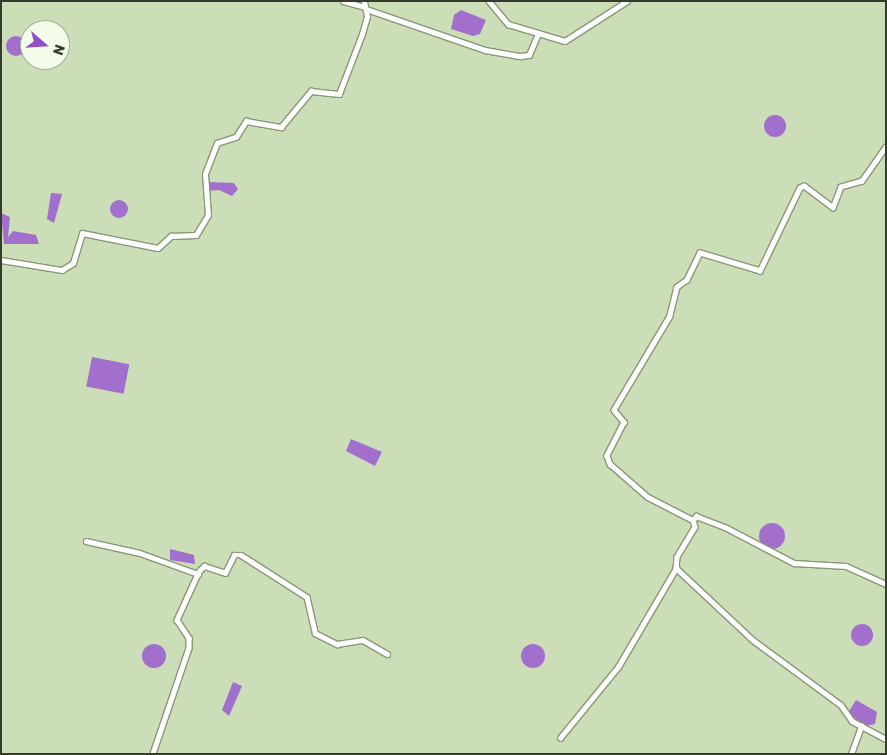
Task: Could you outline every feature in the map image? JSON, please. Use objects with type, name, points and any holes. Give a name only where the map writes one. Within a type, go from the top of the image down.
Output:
[{"type":"street","points":[[343,1],[486,50],[520,56],[529,56],[538,34]]},
{"type":"street","points":[[1,260],[62,270],[73,263],[82,233],[161,248],[171,236],[196,235],[208,215],[205,174],[217,143],[236,137],[246,121],[282,126],[311,90],[339,94],[356,56],[366,8],[364,1]]},
{"type":"street","points":[[489,1],[504,22],[538,34],[570,39],[627,1]]},
{"type":"street","points":[[560,738],[618,666],[676,568],[677,557],[695,527],[693,520],[648,497],[608,460],[624,422],[614,410],[670,316],[677,287],[687,280],[702,252],[763,269],[800,188],[804,186],[833,208],[841,187],[862,181],[886,147]]},
{"type":"street","points":[[693,520],[696,516],[714,527],[725,527],[794,563],[846,566],[886,584]]},
{"type":"street","points":[[86,541],[140,553],[197,573]]},
{"type":"street","points":[[153,754],[189,648],[189,638],[177,622],[197,573],[204,566],[225,572],[234,555],[241,556],[307,597],[315,633],[337,644],[364,640],[387,654]]},
{"type":"street","points":[[676,568],[753,640],[841,705],[844,714],[861,726],[886,739]]},
{"type":"street","points":[[851,754],[861,726]]},
{"type":"shaded area","points":[[461,10],[486,20],[480,34],[473,36],[451,29],[454,15]]},
{"type":"shaded area","points":[[16,36],[20,37],[20,55],[16,56],[9,53],[6,46],[9,39]]},
{"type":"shaded area","points":[[771,115],[779,115],[786,122],[786,130],[779,137],[771,137],[764,130],[764,122]]},
{"type":"shaded area","points":[[207,182],[234,183],[238,189],[232,196],[219,190],[208,191]]},
{"type":"shaded area","points":[[51,193],[62,194],[54,223],[47,219]]},
{"type":"shaded area","points":[[119,200],[125,203],[128,209],[125,215],[119,218],[113,215],[110,209],[113,203]]},
{"type":"shaded area","points":[[1,213],[10,217],[8,237],[13,231],[36,235],[39,244],[4,244]]},
{"type":"shaded area","points":[[92,357],[129,364],[124,394],[86,386]]},
{"type":"shaded area","points":[[351,439],[382,452],[375,466],[346,451]]},
{"type":"shaded area","points":[[772,523],[781,527],[785,536],[781,545],[772,549],[763,545],[759,536],[763,527]]},
{"type":"shaded area","points":[[170,549],[194,555],[195,564],[170,560]]},
{"type":"shaded area","points":[[862,624],[870,627],[873,635],[870,643],[862,646],[854,643],[851,635],[854,627]]},
{"type":"shaded area","points":[[154,644],[162,648],[166,656],[162,664],[154,668],[146,664],[142,656],[146,648]]},
{"type":"shaded area","points":[[533,644],[541,648],[545,656],[541,664],[533,668],[525,664],[521,656],[525,648]]},
{"type":"shaded area","points":[[233,682],[242,686],[229,716],[222,710]]},
{"type":"shaded area","points":[[856,700],[877,712],[875,724],[866,726],[848,713]]}]
